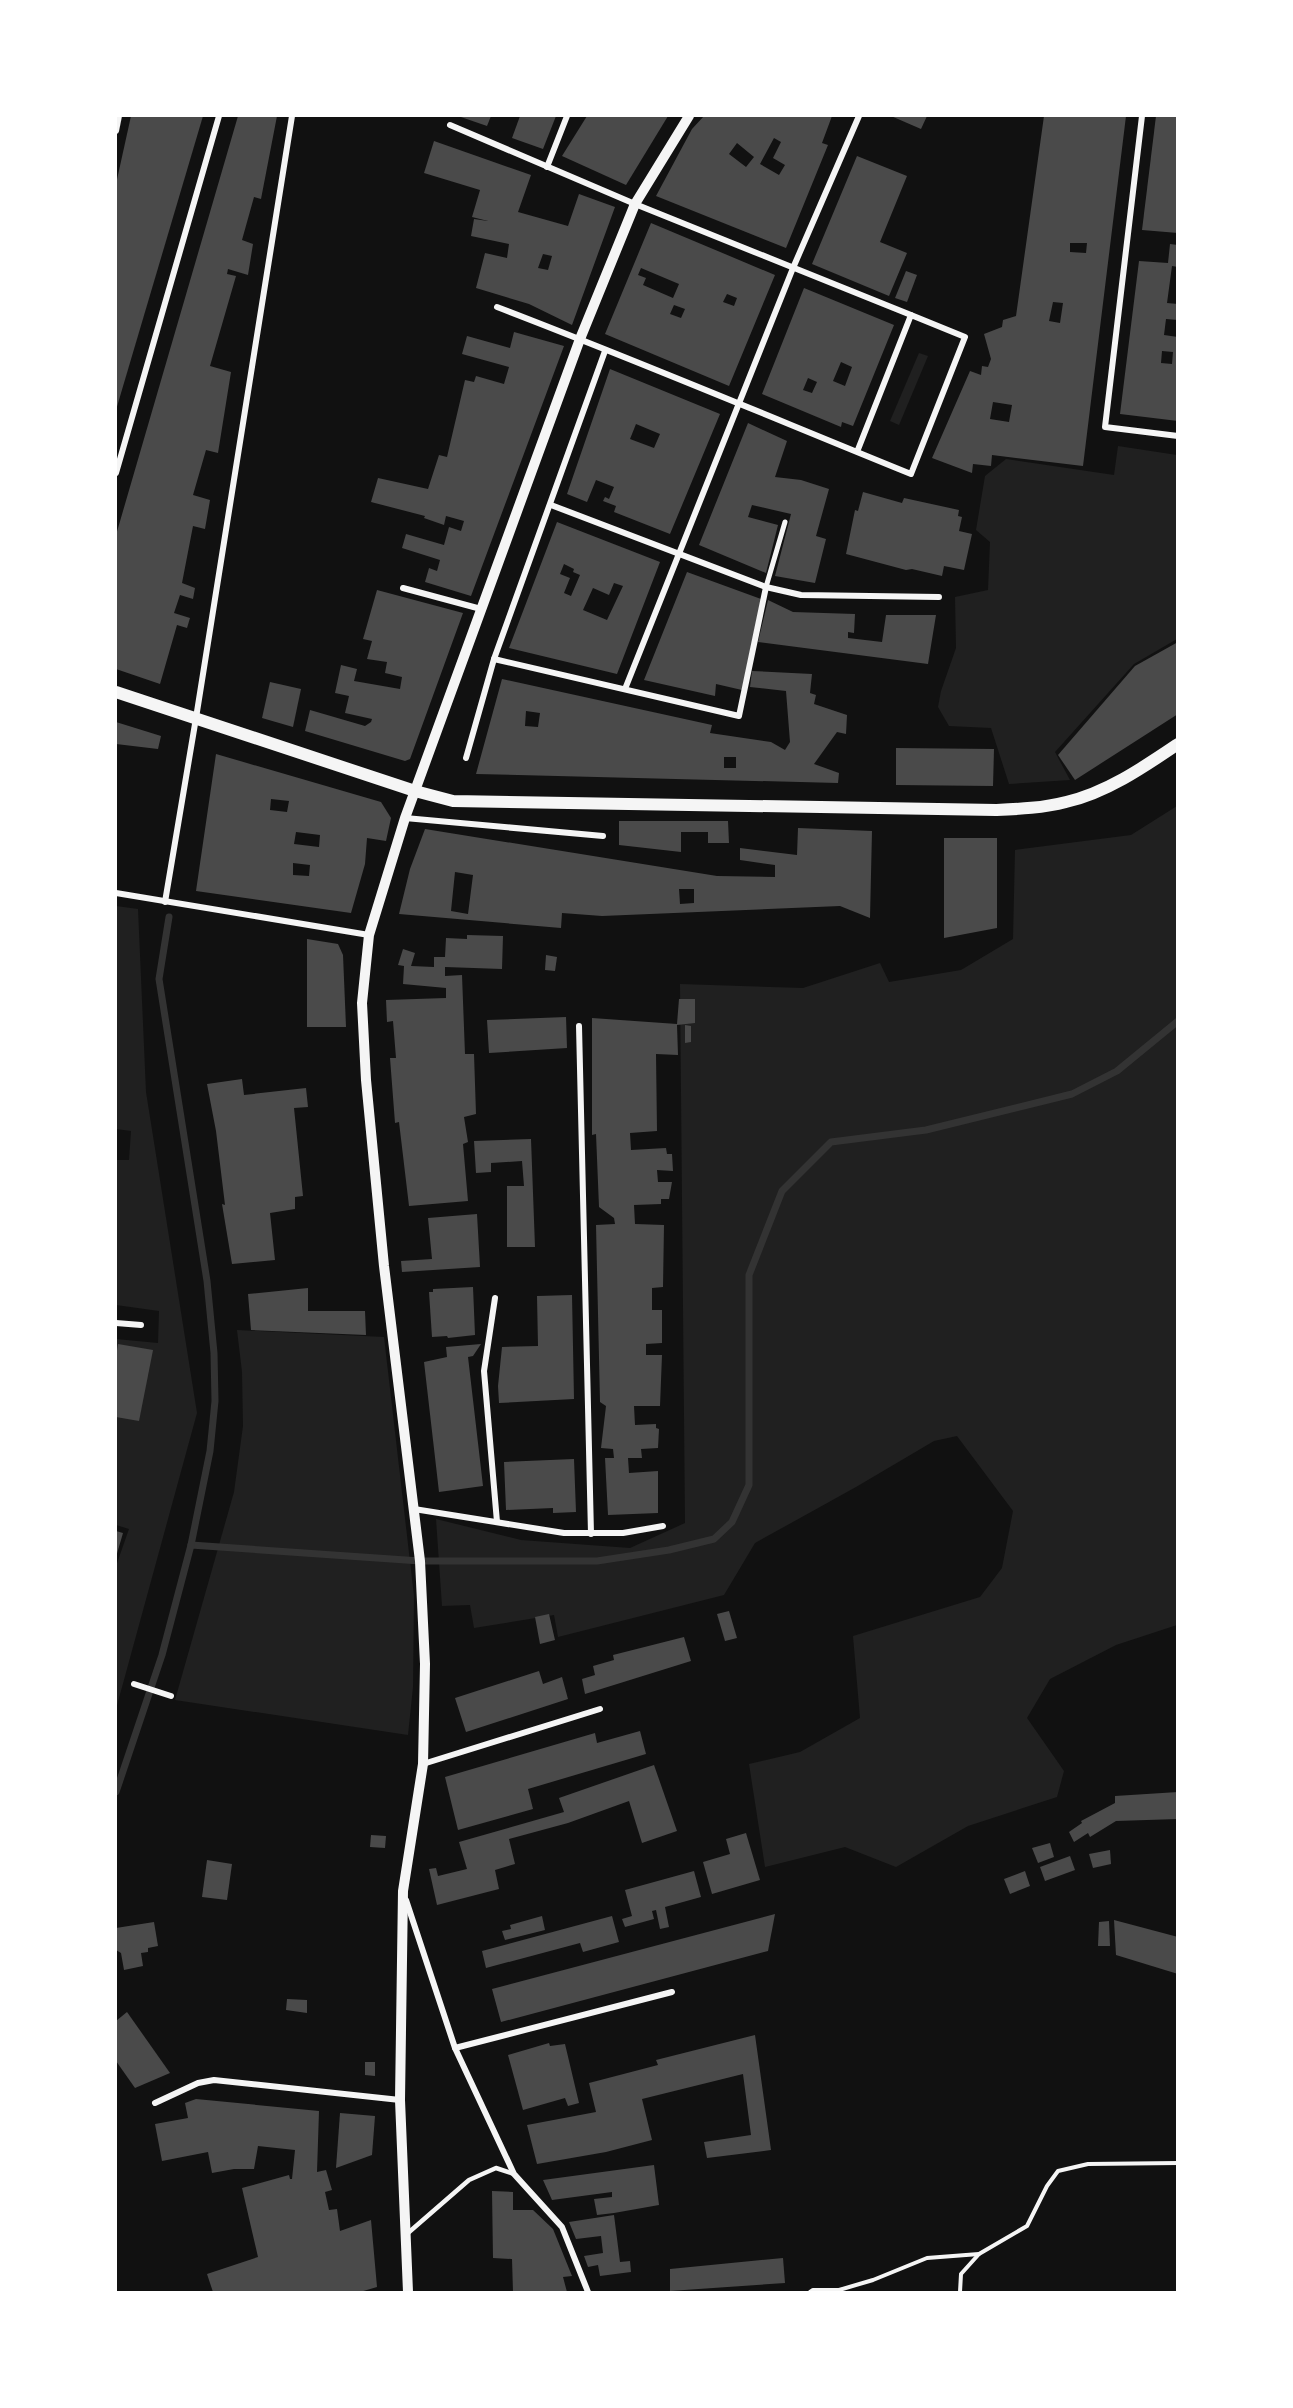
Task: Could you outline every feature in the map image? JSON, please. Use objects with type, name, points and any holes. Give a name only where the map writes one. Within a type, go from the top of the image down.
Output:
[{"type":"main road","points":[[116,692],[415,791],[453,801],[1026,809],[1083,797],[1112,784],[1178,744]]},
{"type":"street","points":[[116,131],[119,116]]},
{"type":"street","points":[[116,473],[219,116]]},
{"type":"street","points":[[165,902],[292,116]]},
{"type":"street","points":[[547,166],[567,116]]},
{"type":"street","points":[[408,2292],[400,2100],[403,1891],[423,1764],[425,1664],[420,1562],[384,1266],[366,1080],[362,1004],[369,935],[405,818],[580,339],[635,204],[689,116]]},
{"type":"street","points":[[625,689],[793,268],[859,116]]},
{"type":"street","points":[[1142,116],[1105,427],[1178,436]]},
{"type":"street","points":[[450,125],[635,204],[965,337],[911,474],[740,403],[497,307]]},
{"type":"street","points":[[857,452],[912,315]]},
{"type":"street","points":[[466,758],[494,659],[605,351]]},
{"type":"street","points":[[551,505],[766,587],[801,594],[939,597]]},
{"type":"street","points":[[494,659],[739,716],[766,587],[785,522]]},
{"type":"street","points":[[403,588],[481,609]]},
{"type":"street","points":[[405,818],[603,836]]},
{"type":"street","points":[[116,893],[369,935]]},
{"type":"street","points":[[579,1026],[591,1534]]},
{"type":"street","points":[[495,1298],[484,1371],[497,1522]]},
{"type":"street","points":[[116,1323],[141,1326]]},
{"type":"street","points":[[414,1509],[564,1533],[623,1533],[663,1526]]},
{"type":"street","points":[[134,1684],[171,1696]]},
{"type":"street","points":[[423,1764],[600,1709]]},
{"type":"street","points":[[403,1891],[455,2048],[514,2174],[562,2227],[588,2292]]},
{"type":"street","points":[[455,2048],[672,1992]]},
{"type":"street","points":[[155,2103],[198,2083],[214,2080],[400,2100]]},
{"type":"lane","points":[[406,2235],[469,2180],[496,2168],[514,2174]]},
{"type":"path","points":[[960,2292],[960,2274],[979,2254],[1027,2226],[1047,2186],[1058,2171],[1088,2164],[1178,2163]]},
{"type":"path","points":[[810,2292],[839,2290],[873,2280],[927,2258],[979,2254]]},
{"type":"shaded area","points":[[919,353],[928,356],[899,425],[890,421]]},
{"type":"shaded area","points":[[1118,446],[1177,455],[1177,639],[1134,664],[1055,752],[1070,780],[1009,784],[991,728],[949,726],[938,707],[956,648],[955,597],[988,590],[990,542],[976,530],[985,476],[1006,459],[1114,475]]},
{"type":"shaded area","points":[[1177,806],[1177,1625],[1116,1645],[1050,1679],[1027,1718],[1064,1771],[1057,1797],[968,1826],[896,1867],[845,1847],[765,1867],[749,1764],[800,1752],[860,1718],[853,1636],[980,1597],[1002,1568],[1013,1511],[957,1436],[934,1441],[755,1543],[724,1595],[558,1637],[554,1615],[474,1628],[470,1605],[442,1606],[436,1519],[521,1540],[630,1548],[685,1523],[680,984],[803,988],[880,963],[889,982],[961,970],[1013,939],[1015,850],[1131,835]]},
{"type":"shaded area","points":[[116,906],[138,909],[146,1092],[197,1413],[116,1709],[116,1566],[129,1529],[116,1525],[116,1339],[158,1343],[159,1311],[116,1305],[116,1160],[129,1160],[131,1131],[116,1129]]},
{"type":"shaded area","points":[[237,1330],[384,1337],[414,1596],[413,1687],[408,1735],[175,1700],[234,1492],[243,1426],[242,1372]]},
{"type":"building","points":[[131,116],[203,116],[116,410],[116,184]]},
{"type":"building","points":[[238,116],[277,116],[261,199],[254,197],[242,240],[253,244],[248,275],[228,269],[227,274],[236,276],[210,366],[231,372],[218,453],[206,450],[193,495],[210,500],[205,529],[193,526],[182,583],[195,588],[193,599],[180,595],[174,613],[190,618],[187,628],[177,625],[160,684],[116,669],[116,535]]},
{"type":"building","points":[[458,116],[491,116],[487,126]]},
{"type":"building","points":[[520,116],[556,116],[543,149],[512,138]]},
{"type":"building","points":[[587,116],[668,116],[626,185],[562,156]]},
{"type":"building","points":[[704,116],[832,116],[822,143],[828,145],[786,248],[656,196],[692,129]],"holes":[[[774,138],[781,142],[773,158],[785,165],[779,175],[760,164]],[[737,143],[754,157],[746,167],[729,154]]]},
{"type":"building","points":[[891,116],[927,116],[921,129]]},
{"type":"building","points":[[1044,116],[1126,116],[1083,466],[992,455],[991,466],[973,464],[972,473],[932,458],[970,371],[981,375],[982,366],[988,367],[991,359],[984,334],[1002,327],[1003,320],[1016,316]],"holes":[[[1070,243],[1087,243],[1086,253],[1070,252]],[[1053,302],[1063,303],[1060,323],[1049,321]],[[993,402],[1012,405],[1009,422],[990,419]]]},
{"type":"building","points":[[1156,116],[1178,116],[1178,233],[1142,230]]},
{"type":"building","points":[[434,141],[531,175],[518,212],[568,226],[579,194],[615,207],[572,325],[529,304],[476,288],[485,253],[507,258],[509,244],[471,236],[474,219],[488,221],[472,217],[480,190],[424,173]],"holes":[[[543,254],[552,256],[548,270],[538,268]]]},
{"type":"building","points":[[857,156],[907,176],[880,242],[907,253],[889,296],[812,264]]},
{"type":"building","points":[[651,223],[775,275],[729,386],[605,334]],"holes":[[[641,268],[679,284],[673,298],[643,285],[646,278],[638,275]],[[727,294],[737,298],[734,306],[723,302]],[[674,305],[685,309],[681,318],[670,314]]]},
{"type":"building","points":[[1170,244],[1178,245],[1178,267],[1172,266],[1167,303],[1178,304],[1178,320],[1166,319],[1164,335],[1178,337],[1178,421],[1120,414],[1139,261],[1168,263]],"holes":[[[1162,351],[1173,352],[1172,364],[1161,363]]]},
{"type":"building","points":[[906,271],[917,275],[907,302],[895,298]]},
{"type":"building","points":[[804,288],[894,325],[853,426],[842,422],[841,427],[762,394]],"holes":[[[841,362],[852,367],[845,386],[833,381]],[[808,378],[817,382],[812,393],[803,390]]]},
{"type":"building","points":[[514,332],[564,346],[471,596],[425,582],[429,568],[437,571],[440,560],[402,548],[406,534],[444,545],[449,527],[461,531],[464,521],[446,516],[444,525],[424,518],[425,516],[371,502],[378,478],[428,489],[439,455],[447,457],[465,380],[474,382],[476,376],[504,384],[509,367],[462,354],[467,336],[510,348]]},
{"type":"building","points":[[610,369],[720,414],[670,534],[614,512],[616,506],[603,501],[605,497],[609,499],[614,487],[596,480],[587,502],[567,494]],"holes":[[[636,424],[660,434],[654,448],[630,439]]]},
{"type":"building","points":[[748,423],[787,441],[775,477],[801,480],[829,489],[816,536],[826,539],[815,583],[775,576],[791,514],[752,505],[748,517],[778,525],[766,573],[699,545]]},
{"type":"building","points":[[863,492],[902,503],[904,498],[959,510],[958,516],[962,517],[959,531],[972,534],[964,570],[944,566],[942,576],[912,569],[906,570],[846,554],[855,510],[858,511]]},
{"type":"building","points":[[557,522],[660,562],[617,674],[509,648]],"holes":[[[564,564],[580,575],[571,596],[564,593],[570,578],[560,574]],[[614,583],[623,586],[607,620],[583,610],[593,588],[609,595]]]},
{"type":"building","points":[[687,572],[761,599],[742,690],[716,684],[715,696],[644,680]]},
{"type":"building","points":[[377,590],[463,613],[410,759],[405,761],[305,731],[310,710],[365,726],[371,722],[372,719],[345,713],[349,696],[335,693],[341,665],[357,669],[354,681],[400,689],[402,677],[385,673],[387,662],[367,659],[372,641],[363,639]]},
{"type":"building","points":[[768,600],[793,612],[855,614],[854,633],[848,632],[848,638],[882,642],[886,615],[936,615],[928,664],[758,642]]},
{"type":"building","points":[[1178,642],[1178,714],[1075,780],[1058,755],[1135,666]]},
{"type":"building","points":[[752,671],[812,674],[810,693],[816,695],[814,704],[847,715],[846,734],[837,732],[814,764],[839,773],[838,783],[476,774],[502,679],[712,725],[710,733],[771,742],[785,750],[790,742],[786,691],[750,687]],"holes":[[[526,711],[540,713],[538,727],[525,726]],[[724,757],[736,757],[736,768],[724,768]]]},
{"type":"building","points":[[270,682],[301,689],[293,727],[262,718]]},
{"type":"building","points":[[116,722],[161,736],[158,749],[116,744]]},
{"type":"building","points":[[896,748],[994,749],[993,786],[896,785]]},
{"type":"building","points":[[216,754],[381,802],[391,818],[386,841],[367,838],[365,864],[351,913],[196,891]],"holes":[[[271,799],[289,801],[287,812],[270,810]],[[296,832],[320,835],[319,847],[294,844]],[[293,863],[310,865],[309,876],[293,875]]]},
{"type":"building","points":[[619,821],[728,821],[729,843],[708,843],[708,832],[681,832],[681,852],[619,845]]},
{"type":"building","points":[[798,828],[872,831],[870,918],[840,906],[602,916],[562,913],[561,928],[399,914],[410,869],[425,829],[717,876],[775,877],[775,865],[740,860],[740,848],[797,855]],"holes":[[[455,872],[473,875],[468,914],[451,911]],[[679,889],[694,889],[694,903],[680,904]]]},
{"type":"building","points":[[944,838],[997,838],[997,928],[944,938]]},
{"type":"building","points":[[467,935],[503,936],[502,969],[445,967],[445,976],[462,975],[465,1054],[474,1054],[476,1114],[464,1117],[468,1142],[463,1144],[468,1201],[409,1206],[399,1122],[395,1123],[390,1058],[396,1058],[393,1021],[387,1022],[386,1000],[446,998],[446,988],[403,984],[404,966],[398,965],[403,949],[415,953],[411,966],[434,967],[434,957],[445,957],[446,938],[467,939]]},
{"type":"building","points":[[307,939],[338,944],[343,955],[346,1027],[307,1027]]},
{"type":"building","points":[[546,955],[557,957],[555,971],[545,970]]},
{"type":"building","points":[[679,999],[695,999],[695,1023],[677,1025],[678,1055],[656,1054],[657,1131],[630,1133],[631,1150],[666,1148],[667,1154],[672,1154],[673,1171],[657,1170],[658,1182],[672,1182],[669,1199],[661,1199],[661,1204],[634,1205],[635,1224],[664,1225],[663,1287],[652,1288],[652,1310],[662,1310],[662,1343],[646,1344],[646,1355],[662,1355],[660,1406],[634,1406],[635,1425],[656,1424],[656,1428],[659,1429],[658,1448],[641,1449],[642,1458],[628,1458],[629,1473],[658,1471],[658,1513],[608,1515],[605,1458],[614,1458],[613,1449],[601,1448],[606,1406],[600,1402],[596,1225],[615,1224],[614,1218],[599,1207],[596,1134],[592,1135],[592,1018],[677,1024]]},
{"type":"building","points":[[566,1017],[567,1048],[489,1053],[487,1020]]},
{"type":"building","points":[[685,1025],[691,1026],[691,1042],[685,1043]]},
{"type":"building","points":[[242,1079],[244,1095],[306,1088],[308,1107],[294,1108],[303,1196],[295,1197],[295,1209],[270,1213],[275,1260],[232,1264],[222,1204],[225,1205],[216,1131],[207,1084]]},
{"type":"building","points":[[531,1139],[535,1247],[507,1247],[507,1186],[524,1186],[522,1161],[491,1163],[491,1172],[476,1173],[474,1141]]},
{"type":"building","points":[[477,1214],[480,1267],[402,1272],[401,1261],[432,1259],[428,1218]]},
{"type":"building","points":[[473,1287],[475,1335],[432,1337],[429,1292],[433,1292],[433,1289]]},
{"type":"building","points":[[308,1288],[308,1311],[365,1311],[366,1335],[251,1330],[248,1294]]},
{"type":"building","points":[[572,1295],[574,1399],[499,1403],[498,1386],[502,1347],[538,1346],[537,1296]]},
{"type":"building","points":[[118,1344],[153,1350],[139,1421],[116,1417]]},
{"type":"building","points":[[481,1344],[473,1356],[468,1357],[483,1486],[439,1492],[424,1362],[447,1357],[446,1347]]},
{"type":"building","points":[[574,1459],[576,1512],[553,1513],[553,1508],[506,1510],[504,1462]]},
{"type":"building","points":[[116,1531],[123,1533],[116,1557]]},
{"type":"building","points":[[729,1611],[737,1638],[725,1641],[717,1614]]},
{"type":"building","points":[[549,1614],[555,1640],[540,1644],[535,1617]]},
{"type":"building","points":[[684,1637],[691,1661],[585,1694],[582,1679],[595,1675],[593,1666],[614,1660],[613,1655]]},
{"type":"building","points":[[539,1671],[543,1684],[562,1677],[568,1699],[466,1732],[455,1698]]},
{"type":"building","points":[[640,1731],[646,1754],[528,1789],[533,1809],[458,1830],[445,1777],[595,1733],[597,1743]]},
{"type":"building","points":[[654,1765],[677,1831],[642,1843],[629,1801],[568,1823],[509,1839],[515,1864],[495,1870],[499,1889],[437,1905],[429,1869],[436,1868],[438,1876],[467,1869],[459,1842],[564,1812],[559,1798]]},
{"type":"building","points":[[1178,1792],[1178,1819],[1116,1821],[1090,1837],[1088,1833],[1074,1842],[1069,1832],[1082,1823],[1081,1821],[1115,1803],[1115,1796]]},
{"type":"building","points":[[746,1833],[760,1880],[712,1894],[703,1862],[730,1854],[726,1839]]},
{"type":"building","points":[[371,1835],[386,1836],[385,1848],[370,1847]]},
{"type":"building","points":[[1050,1843],[1054,1857],[1038,1863],[1032,1848]]},
{"type":"building","points":[[1110,1850],[1111,1864],[1093,1868],[1089,1854]]},
{"type":"building","points":[[1070,1856],[1075,1870],[1045,1881],[1040,1867]]},
{"type":"building","points":[[207,1860],[232,1864],[227,1900],[202,1897]]},
{"type":"building","points":[[694,1871],[701,1897],[665,1907],[669,1927],[660,1929],[656,1910],[652,1911],[654,1919],[625,1927],[622,1919],[632,1916],[625,1890]]},
{"type":"building","points":[[1025,1871],[1030,1886],[1010,1894],[1004,1879]]},
{"type":"building","points":[[775,1914],[768,1951],[501,2022],[492,1989]]},
{"type":"building","points":[[542,1916],[545,1930],[505,1940],[502,1931],[511,1929],[510,1925]]},
{"type":"building","points":[[612,1916],[619,1942],[583,1952],[580,1943],[486,1968],[482,1951]]},
{"type":"building","points":[[1114,1920],[1178,1937],[1178,1974],[1116,1955]]},
{"type":"building","points":[[1109,1921],[1110,1946],[1098,1946],[1099,1922]]},
{"type":"building","points":[[154,1922],[158,1946],[148,1948],[148,1952],[141,1953],[143,1966],[124,1970],[121,1953],[116,1950],[116,1928]]},
{"type":"building","points":[[287,1999],[307,2000],[307,2013],[286,2010]]},
{"type":"building","points":[[127,2012],[170,2073],[135,2088],[116,2061],[116,2021]]},
{"type":"building","points":[[755,2035],[771,2150],[707,2158],[704,2142],[751,2135],[743,2074],[642,2099],[652,2140],[606,2152],[537,2164],[527,2125],[596,2112],[589,2083],[658,2065],[656,2060]]},
{"type":"building","points":[[549,2043],[550,2046],[565,2044],[579,2103],[568,2106],[565,2098],[523,2110],[508,2055]]},
{"type":"building","points":[[365,2062],[375,2062],[375,2076],[365,2075]]},
{"type":"building","points":[[196,2099],[319,2111],[317,2172],[326,2170],[332,2190],[325,2192],[329,2210],[337,2209],[340,2231],[371,2220],[377,2287],[360,2292],[213,2292],[207,2274],[258,2257],[242,2188],[289,2175],[292,2179],[295,2150],[258,2146],[254,2169],[234,2169],[212,2173],[208,2152],[162,2161],[155,2124],[188,2118],[185,2103]]},
{"type":"building","points":[[340,2113],[375,2116],[372,2155],[336,2168]]},
{"type":"building","points":[[654,2165],[659,2205],[614,2213],[597,2215],[594,2199],[612,2197],[612,2192],[552,2200],[543,2180]]},
{"type":"building","points":[[492,2191],[513,2192],[513,2210],[533,2210],[553,2229],[572,2276],[563,2277],[567,2292],[513,2292],[512,2259],[493,2258]]},
{"type":"building","points":[[614,2215],[620,2262],[630,2261],[631,2272],[600,2276],[598,2265],[588,2267],[584,2256],[603,2253],[601,2236],[576,2239],[569,2222]]},
{"type":"building","points":[[783,2258],[785,2283],[670,2291],[670,2269]]},
{"type":"waterway","points":[[116,1792],[162,1655],[191,1545],[210,1451],[215,1401],[214,1353],[207,1281],[159,979],[169,917]]},
{"type":"waterway","points":[[191,1545],[420,1561],[597,1561],[669,1550],[714,1539],[732,1522],[749,1485],[749,1275],[782,1191],[831,1142],[926,1130],[1072,1094],[1117,1071],[1178,1021]]}]
